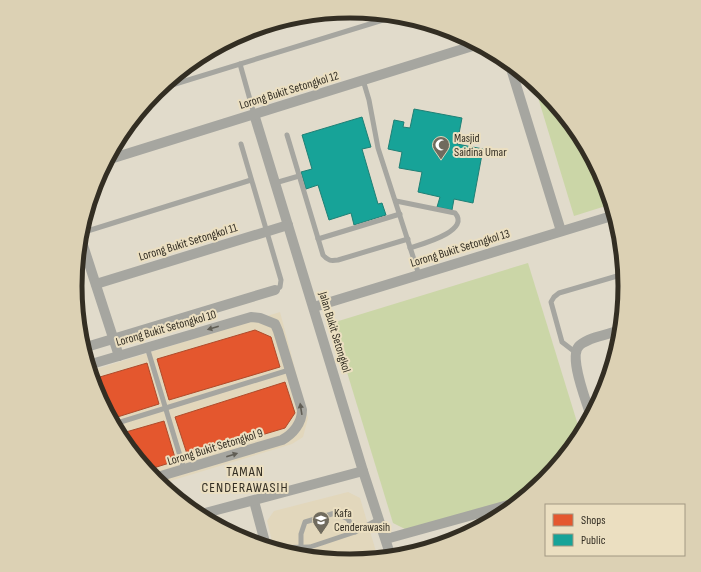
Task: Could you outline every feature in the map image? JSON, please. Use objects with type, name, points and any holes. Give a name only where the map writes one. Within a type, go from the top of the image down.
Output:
[{"type":"street","name":"Lorong Bukit Setongkol 12","points":[[115,158],[470,47]]},
{"type":"street","points":[[513,72],[561,231]]},
{"type":"street","name":"Jalan Bukit Setongkol","points":[[254,114],[363,471],[389,551]]},
{"type":"street","name":"Lorong Bukit Setongkol 13","points":[[314,308],[609,217]]},
{"type":"street","name":"Lorong Bukit Setongkol 11","points":[[96,284],[288,225]]},
{"type":"street","points":[[85,251],[118,356]]},
{"type":"street","points":[[90,346],[275,290]]},
{"type":"street","name":"Lorong Bukit Setongkol 10","points":[[94,363],[251,317],[260,318],[275,324],[289,370]]},
{"type":"street","points":[[589,409],[576,367],[575,352],[579,345],[614,332]]},
{"type":"street","name":"Lorong Bukit Setongkol 9","points":[[161,476],[282,440],[290,435],[302,418],[302,410],[289,370]]},
{"type":"street","points":[[208,513],[363,471]]},
{"type":"street","points":[[254,501],[264,540]]},
{"type":"street","points":[[386,539],[503,507]]},
{"type":"lane","points":[[175,84],[383,20]]},
{"type":"lane","points":[[240,64],[254,114]]},
{"type":"lane","points":[[363,80],[369,100],[378,148],[419,275]]},
{"type":"lane","points":[[286,135],[323,255],[327,260],[332,261],[408,239]]},
{"type":"lane","points":[[241,144],[281,280],[280,286],[275,290]]},
{"type":"lane","points":[[275,183],[299,176]]},
{"type":"lane","points":[[89,231],[251,180]]},
{"type":"lane","points":[[396,201],[455,213],[459,220],[457,226],[449,233],[410,248]]},
{"type":"lane","points":[[318,239],[400,214]]},
{"type":"lane","points":[[575,352],[562,342],[551,302],[554,297],[559,294],[618,276]]},
{"type":"lane","points":[[147,347],[184,469]]},
{"type":"lane","points":[[120,422],[289,370]]},
{"type":"lane","points":[[301,547],[301,534],[305,522],[335,513],[348,520],[355,532]]},
{"type":"lane","points":[[291,547],[310,547],[355,532],[379,519]]},
{"type":"shaded area","points":[[280,312],[308,418],[303,437],[292,444],[168,482],[149,463],[118,420],[103,389],[96,369]]},
{"type":"shaded area","name":"Kafa Cenderawasih","points":[[348,492],[360,498],[376,553],[350,554],[316,552],[272,542],[267,521],[274,511]]},
{"type":"green space","points":[[537,93],[552,109],[583,152],[598,183],[604,200],[606,206],[574,216]]},
{"type":"green space","points":[[528,263],[578,427],[552,463],[540,476],[513,500],[407,530],[393,523],[332,323]]},
{"type":"building: Shops","points":[[255,330],[271,337],[280,367],[169,400],[157,359]]},
{"type":"building: Shops","points":[[147,363],[159,404],[117,417],[99,377]]},
{"type":"building: Shops","points":[[285,382],[295,413],[285,428],[188,457],[175,417]]},
{"type":"building: Shops","points":[[164,421],[176,461],[154,468],[126,432]]},
{"type":"building: Public","name":"Masjid Saidina Umar","points":[[414,109],[462,118],[457,144],[483,149],[473,203],[454,199],[452,210],[437,207],[440,197],[418,192],[422,172],[399,168],[402,152],[388,149],[394,120],[404,122],[403,127],[410,128]]},
{"type":"building: Public","points":[[362,117],[371,147],[362,149],[378,204],[382,203],[386,215],[354,225],[351,213],[329,220],[318,185],[306,189],[301,172],[312,169],[302,135]]},
{"type":"place","name":"Masjid Saidina Umar","points":[[441,160]]},
{"type":"place","name":"Kafa Cenderawasih","points":[[321,535]]},
{"type":"district","name":"TAMAN CENDERAWASIH","points":[[245,480]]}]
